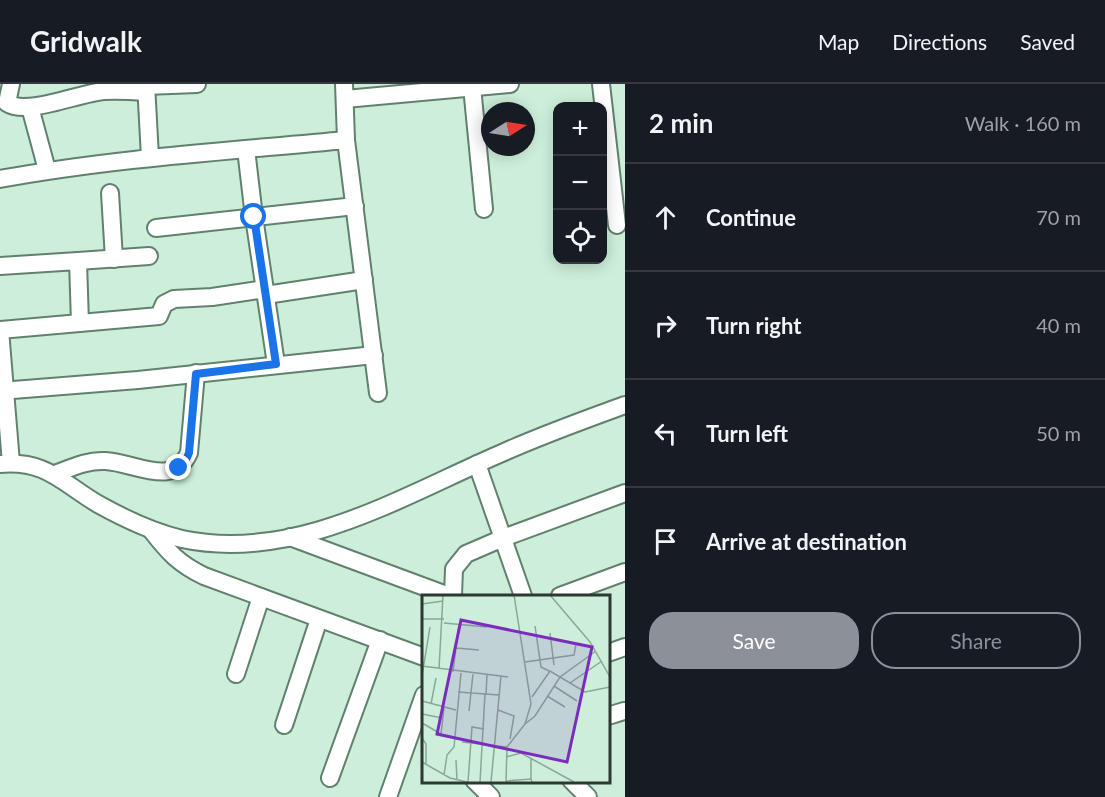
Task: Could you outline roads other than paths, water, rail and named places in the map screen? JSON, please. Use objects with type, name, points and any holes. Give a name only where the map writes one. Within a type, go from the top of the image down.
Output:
[{"type":"street","points":[[11,84],[7,103],[19,107],[30,107],[88,89],[110,91],[197,84]]},
{"type":"street","points":[[378,393],[346,140],[344,92],[510,84]]},
{"type":"street","points":[[601,84],[618,225]]},
{"type":"street","points":[[146,87],[150,157]]},
{"type":"street","points":[[472,87],[484,209]]},
{"type":"street","points":[[30,107],[47,170]]},
{"type":"street","points":[[0,179],[47,170],[150,157],[346,140]]},
{"type":"street","points":[[246,149],[276,364]]},
{"type":"street","points":[[110,193],[114,259]]},
{"type":"street","points":[[156,228],[355,206]]},
{"type":"street","points":[[0,266],[149,256]]},
{"type":"street","points":[[78,261],[80,323]]},
{"type":"street","points":[[364,280],[265,292],[174,299],[164,304],[159,316],[0,330],[6,463],[34,466],[55,474],[96,503],[151,530],[209,544],[261,543],[290,537],[365,514],[477,464],[625,405]]},
{"type":"street","points":[[2,391],[374,355]]},
{"type":"street","points":[[55,474],[94,461],[106,461],[164,472],[179,468],[189,453],[196,374]]},
{"type":"street","points":[[477,464],[523,595]]},
{"type":"street","points":[[451,595],[453,574],[461,559],[474,550],[625,493]]},
{"type":"street","points":[[151,530],[166,550],[189,569],[422,656]]},
{"type":"street","points":[[290,537],[448,595]]},
{"type":"street","points":[[563,595],[625,572]]},
{"type":"street","points":[[236,674],[261,597]]},
{"type":"street","points":[[284,725],[319,619]]},
{"type":"street","points":[[330,778],[380,640]]},
{"type":"street","points":[[610,653],[625,647]]},
{"type":"street","points":[[388,797],[418,728],[422,706]]},
{"type":"street","points":[[476,782],[491,797]]},
{"type":"street","points":[[573,782],[588,797]]}]
